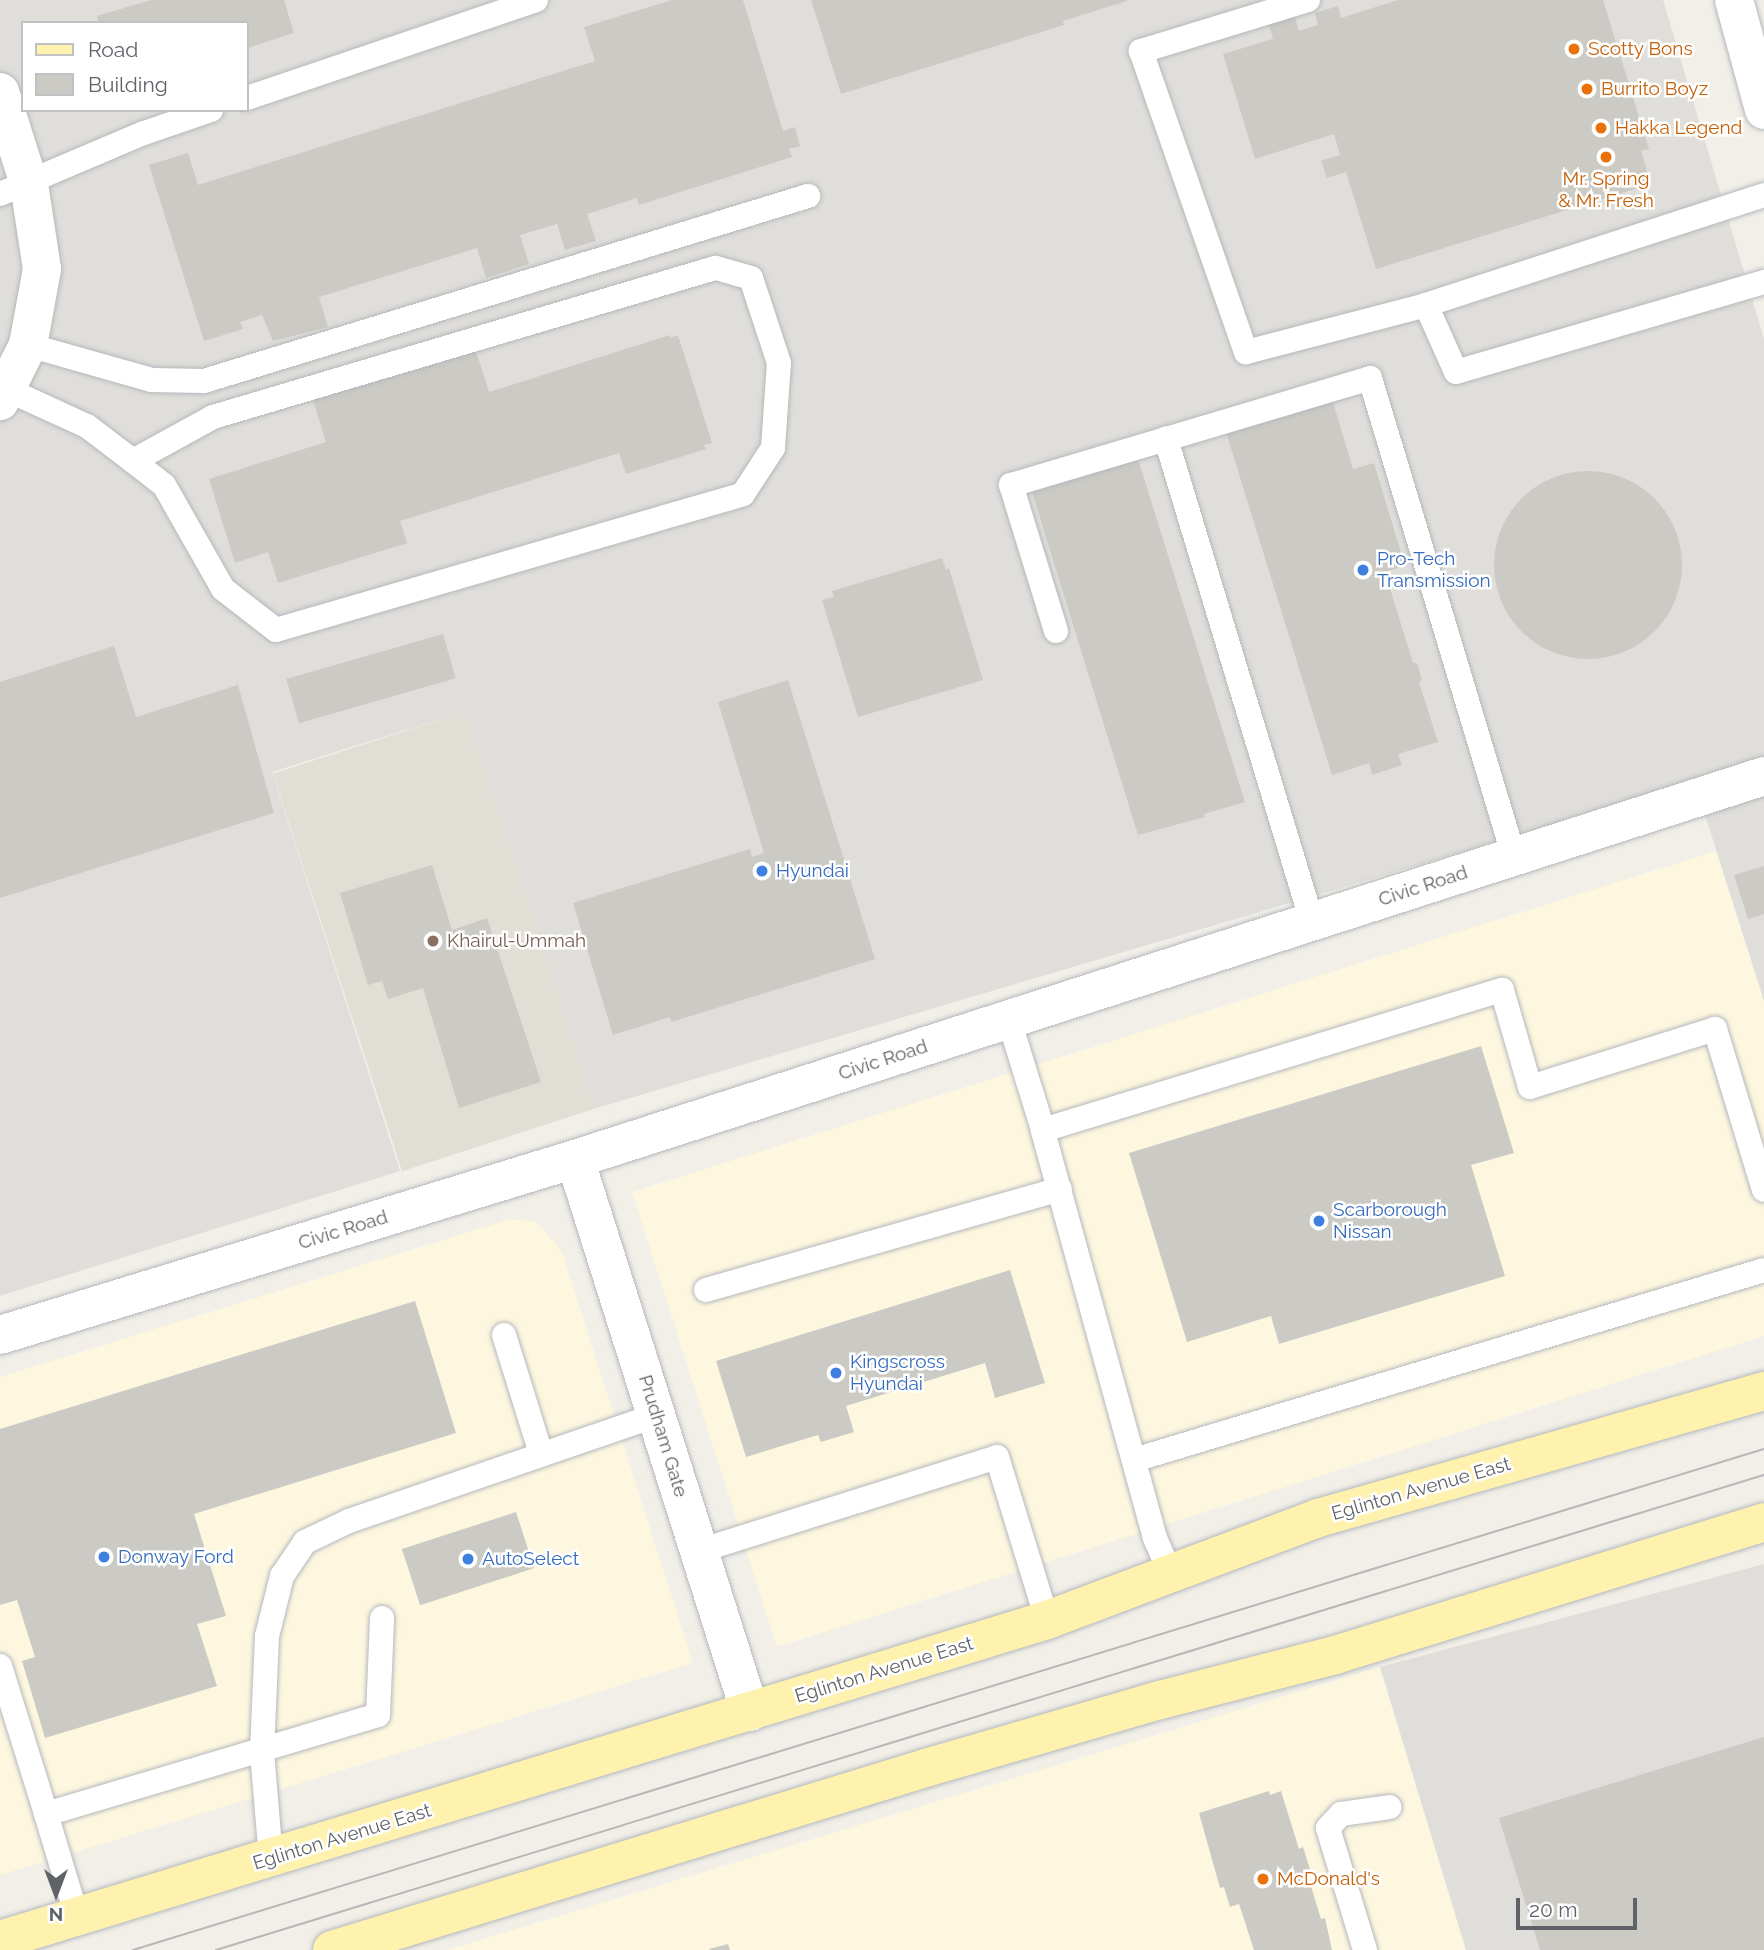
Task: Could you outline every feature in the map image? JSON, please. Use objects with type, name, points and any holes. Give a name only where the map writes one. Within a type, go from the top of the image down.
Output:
[{"type":"main road","name":"Eglinton Avenue East","points":[[0,1940],[1047,1620],[1318,1518],[1764,1391]]},
{"type":"main road","points":[[332,1950],[955,1760],[1160,1700],[1335,1655],[1764,1522]]},
{"type":"street","points":[[1734,0],[1764,110]]},
{"type":"street","points":[[0,92],[14,189],[42,269],[28,345],[3,395]]},
{"type":"street","name":"Civic Road","points":[[0,1335],[575,1159],[1764,776]]},
{"type":"street","name":"Prudham Gate","points":[[575,1159],[750,1712]]},
{"type":"lane","points":[[248,98],[536,0]]},
{"type":"lane","points":[[1308,0],[1141,51],[1246,352],[1426,305],[1764,195]]},
{"type":"lane","points":[[14,189],[144,133],[205,112]]},
{"type":"lane","points":[[28,345],[152,380],[204,381],[808,196]]},
{"type":"lane","points":[[3,395],[87,426],[164,485],[223,589],[276,630],[743,494],[773,448],[779,363],[751,278],[715,268],[213,417],[133,461]]},
{"type":"lane","points":[[1426,305],[1456,372],[1764,282]]},
{"type":"lane","points":[[1056,631],[1011,485],[1370,378],[1514,857]]},
{"type":"lane","points":[[1167,439],[1312,922]]},
{"type":"lane","points":[[1043,1130],[1502,990],[1530,1087],[1715,1029],[1764,1191]]},
{"type":"lane","points":[[1009,1020],[1060,1189],[1155,1538],[1171,1575]]},
{"type":"lane","points":[[706,1290],[1060,1189]]},
{"type":"lane","points":[[1134,1460],[1764,1270]]},
{"type":"lane","points":[[504,1335],[541,1454]]},
{"type":"lane","points":[[271,1859],[265,1816],[262,1751],[267,1636],[282,1576],[305,1542],[349,1521],[656,1415]]},
{"type":"lane","points":[[699,1551],[997,1457],[1047,1620]]},
{"type":"lane","points":[[46,1814],[378,1715],[382,1618]]},
{"type":"lane","points":[[0,1666],[77,1917]]},
{"type":"lane","points":[[1366,1950],[1328,1828],[1341,1814],[1390,1807]]},
{"type":"shaded area","points":[[0,0],[1663,0],[1764,339],[1764,1001],[1695,783],[593,1109],[466,711],[272,772],[400,1171],[0,1296]]},
{"type":"shaded area","name":"Khairul-Ummah","points":[[466,711],[595,1109],[402,1171],[273,774]]},
{"type":"shaded area","points":[[1716,851],[1764,1001],[1764,1336],[777,1647],[632,1192]]},
{"type":"shaded area","points":[[511,1219],[537,1222],[562,1252],[693,1663],[0,1875],[0,1377]]},
{"type":"shaded area","points":[[1764,1564],[1764,1950],[1466,1950],[1380,1667]]},
{"type":"shaded area","points":[[1380,1667],[1466,1950],[447,1950]]},
{"type":"building","points":[[151,0],[284,0],[294,33],[248,48],[248,21],[98,21],[97,16]]},
{"type":"building","points":[[672,0],[743,0],[783,131],[795,127],[800,146],[789,149],[792,157],[639,205],[637,198],[587,214],[596,241],[565,250],[557,224],[520,235],[529,264],[486,278],[477,248],[319,297],[328,327],[273,341],[262,315],[240,322],[243,329],[204,341],[149,165],[188,153],[198,185],[595,61],[584,27]]},
{"type":"building","points":[[811,0],[1127,1],[1063,21],[1064,25],[841,94]]},
{"type":"building","points":[[1398,0],[1603,0],[1649,149],[1641,151],[1651,184],[1376,269],[1346,172],[1327,178],[1321,161],[1340,155],[1334,134],[1255,159],[1223,54],[1273,39],[1266,15],[1292,7],[1299,31],[1318,25],[1315,13],[1338,6],[1341,18]]},
{"type":"building","points":[[670,335],[670,338],[678,335],[712,443],[704,445],[706,449],[626,474],[619,453],[400,521],[407,543],[278,583],[268,552],[235,563],[209,479],[326,442],[311,394],[474,345],[489,392]]},
{"type":"building","points":[[1332,399],[1353,469],[1374,463],[1405,566],[1385,572],[1413,663],[1417,663],[1422,680],[1419,682],[1438,742],[1398,754],[1402,765],[1372,775],[1369,763],[1332,775],[1226,432]]},
{"type":"building","points":[[1138,459],[1245,802],[1204,814],[1205,817],[1138,835],[1032,492]]},
{"type":"building","points":[[1588,471],[1624,478],[1654,499],[1675,529],[1682,565],[1675,601],[1654,631],[1624,652],[1588,659],[1552,652],[1522,631],[1501,601],[1494,565],[1501,529],[1522,499],[1552,478]]},
{"type":"building","points":[[942,558],[946,570],[949,568],[983,680],[858,717],[822,600],[834,597],[832,591]]},
{"type":"building","points":[[443,634],[456,678],[299,723],[286,679]]},
{"type":"building","points":[[114,646],[136,717],[238,685],[274,813],[0,898],[0,682]]},
{"type":"building","name":"Hyundai","points":[[788,680],[875,959],[671,1022],[670,1017],[613,1035],[573,903],[750,849],[752,857],[764,853],[718,702]]},
{"type":"building","points":[[432,865],[452,930],[487,918],[541,1082],[459,1108],[423,988],[388,999],[382,981],[368,985],[340,893]]},
{"type":"building","points":[[1764,866],[1764,914],[1748,919],[1734,875]]},
{"type":"building","name":"Scarborough Nissan","points":[[1481,1046],[1514,1153],[1471,1165],[1505,1276],[1279,1344],[1271,1316],[1187,1342],[1129,1153]]},
{"type":"building","name":"Kingscross Hyundai","points":[[1010,1270],[1045,1383],[995,1398],[985,1363],[846,1406],[854,1432],[821,1442],[818,1435],[746,1457],[716,1361]]},
{"type":"building","name":"Donway Ford","points":[[415,1301],[456,1433],[194,1514],[226,1616],[197,1624],[217,1686],[45,1738],[22,1661],[35,1657],[17,1600],[0,1605],[0,1429]]},
{"type":"building","name":"AutoSelect","points":[[516,1512],[534,1568],[420,1605],[402,1549]]},
{"type":"building","points":[[1764,1737],[1764,1950],[1540,1950],[1499,1818]]},
{"type":"building","name":"McDonald's","points":[[1269,1791],[1270,1795],[1281,1791],[1299,1849],[1303,1847],[1310,1869],[1306,1870],[1321,1919],[1325,1918],[1332,1950],[1254,1950],[1239,1904],[1230,1907],[1224,1887],[1220,1888],[1199,1813]]},
{"type":"building","points":[[728,1944],[730,1950],[709,1949]]},
{"type":"tram line","points":[[133,1950],[1764,1449]]},
{"type":"tram line","points":[[216,1950],[1764,1475]]},
{"type":"place","name":"Scotty Bons","points":[[1574,49]]},
{"type":"place","name":"Burrito Boyz","points":[[1587,89]]},
{"type":"place","name":"Hakka Legend","points":[[1601,128]]},
{"type":"place","name":"Mr. Spring & Mr. Fresh","points":[[1606,157]]},
{"type":"place","name":"Pro-Tech Transmission","points":[[1363,570]]},
{"type":"place","name":"Hyundai","points":[[762,871]]},
{"type":"place","name":"Khairul-Ummah","points":[[433,941]]},
{"type":"place","name":"Scarborough Nissan","points":[[1319,1221]]},
{"type":"place","name":"Kingscross Hyundai","points":[[836,1373]]},
{"type":"place","name":"Donway Ford","points":[[104,1557]]},
{"type":"place","name":"AutoSelect","points":[[468,1559]]},
{"type":"place","name":"McDonald's","points":[[1263,1879]]}]
